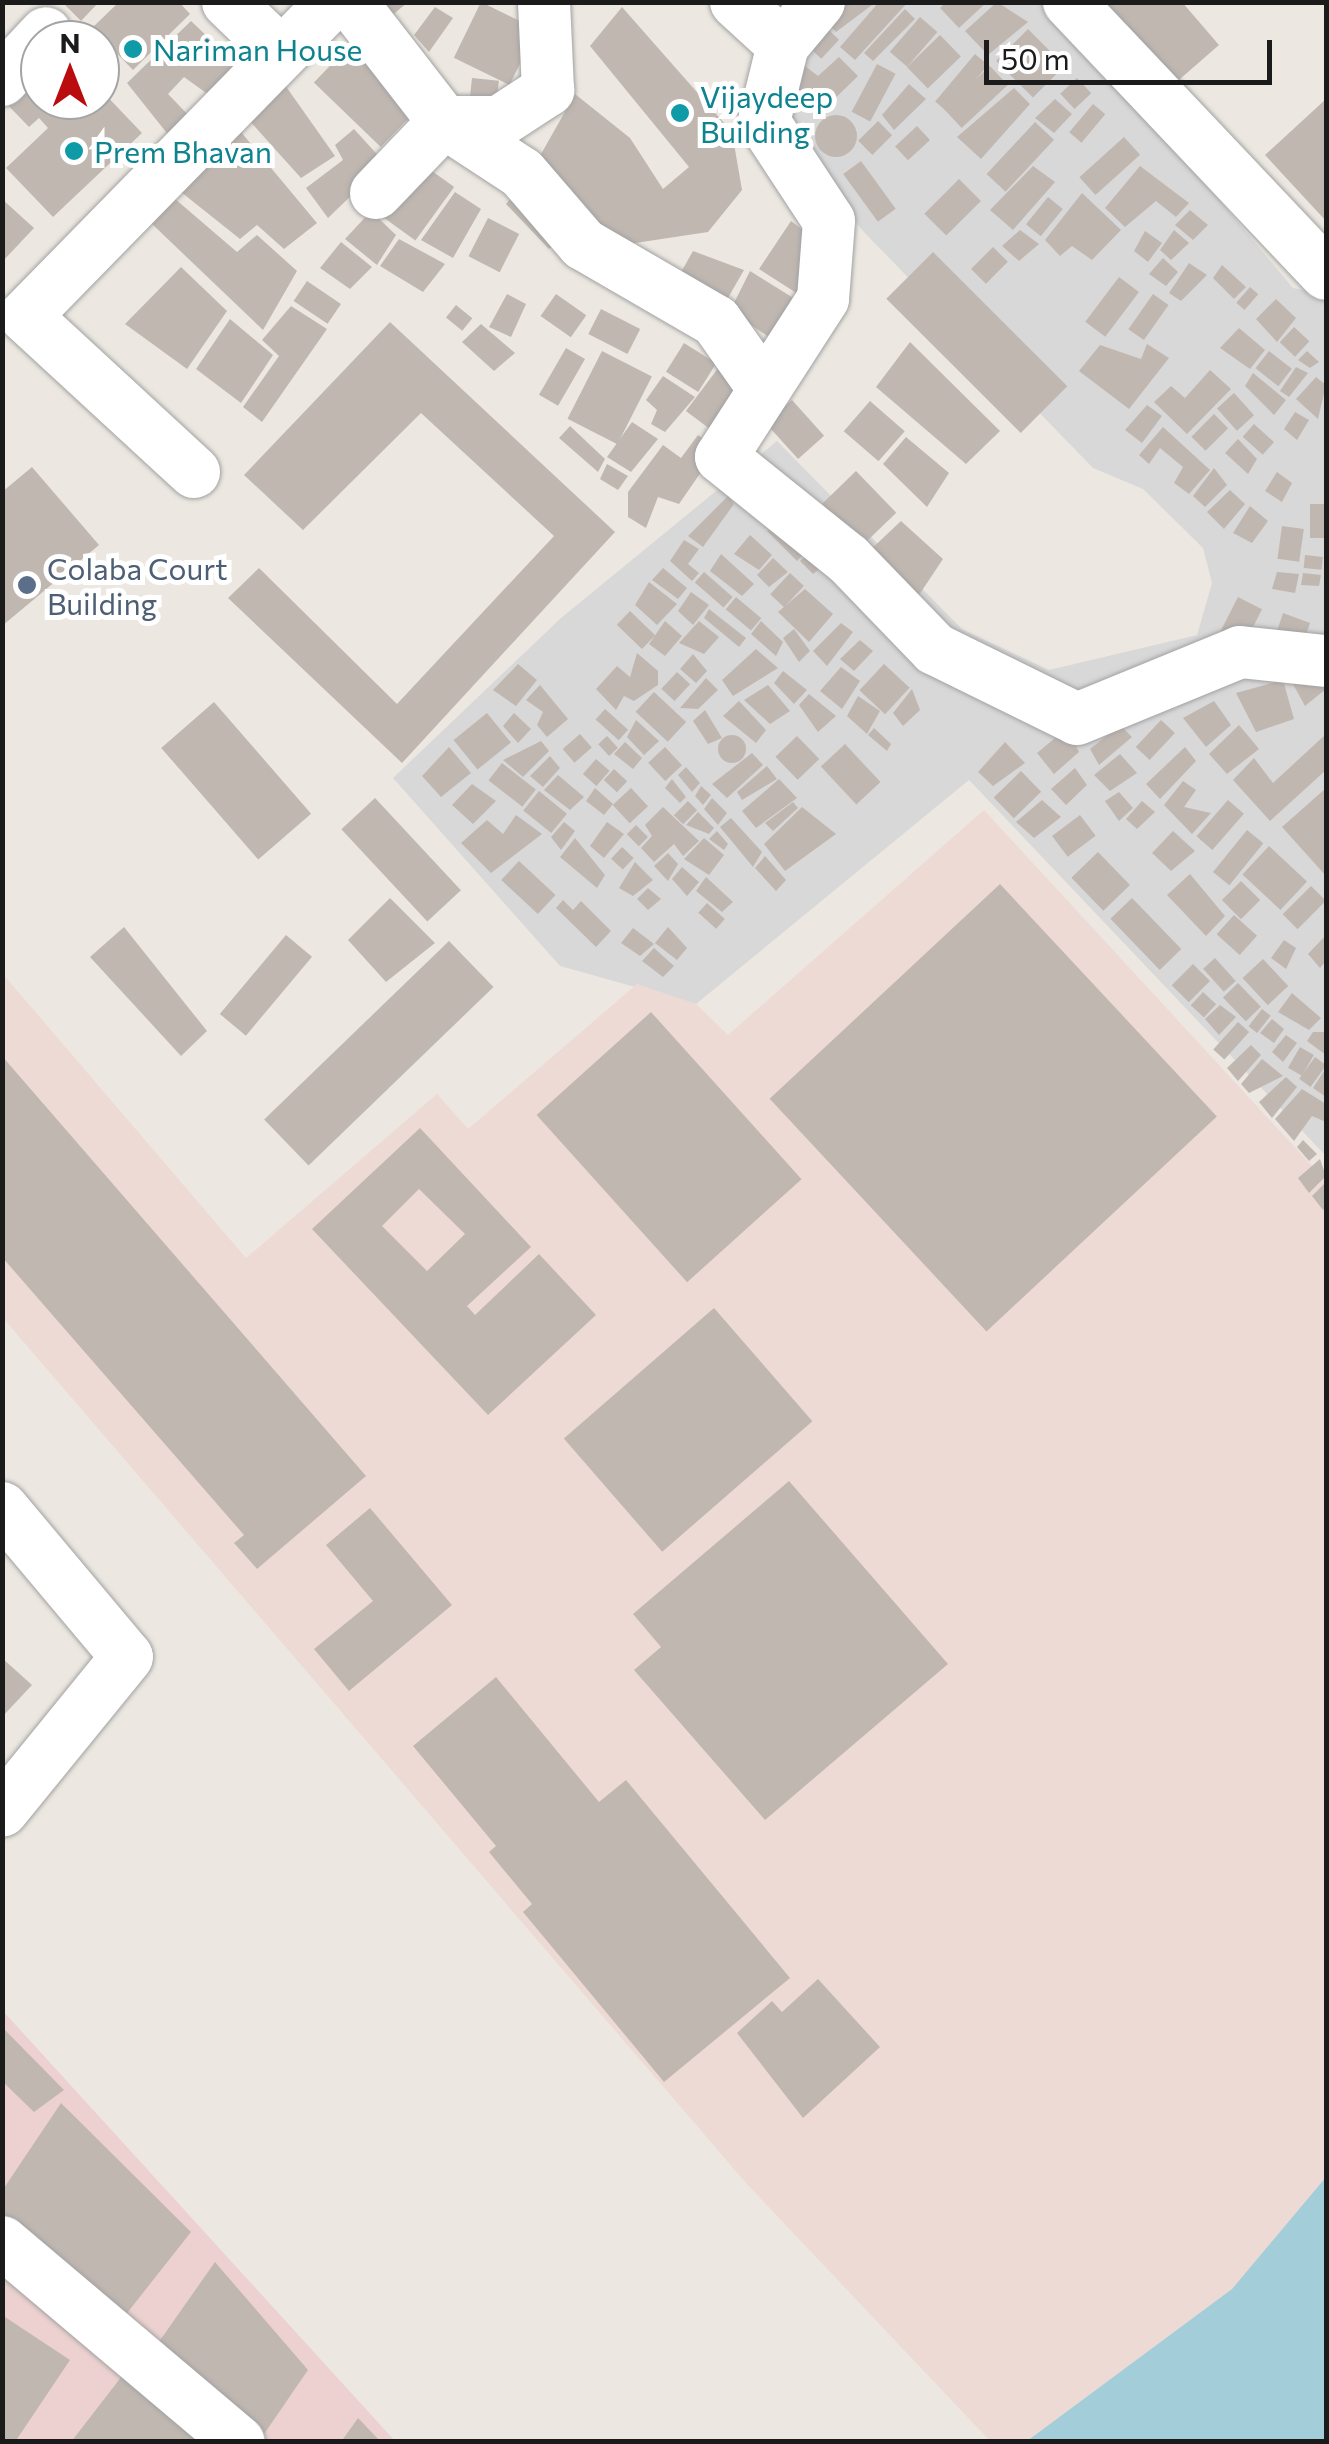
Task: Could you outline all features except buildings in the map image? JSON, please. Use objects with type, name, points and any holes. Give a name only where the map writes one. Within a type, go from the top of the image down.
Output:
[{"type":"street","points":[[228,2],[278,51]]},
{"type":"street","points":[[194,472],[24,316],[278,51],[333,2]]},
{"type":"street","points":[[351,2],[444,122],[522,173],[583,244],[716,321],[764,389]]},
{"type":"street","points":[[376,193],[444,122],[499,122],[548,90],[544,2]]},
{"type":"street","points":[[736,2],[783,45]]},
{"type":"street","points":[[819,2],[783,45],[764,122],[828,222],[822,299],[721,457],[848,559],[935,649],[1077,719],[1240,652],[1326,660]]},
{"type":"street","points":[[1069,2],[1177,153],[1326,274]]},
{"type":"street","points":[[2,80],[20,61]]},
{"type":"street","points":[[2,1508],[127,1657],[2,1811]]},
{"type":"street","points":[[2,2242],[239,2442]]},
{"type":"shaded area","points":[[829,3],[1054,3],[1293,288],[1326,295],[1326,1156],[969,780],[696,1004],[560,966],[393,778],[561,618],[777,441],[962,629],[1049,670],[1197,635],[1212,583],[1203,548],[1143,489],[1093,468],[862,230],[774,114]]},
{"type":"shaded area","points":[[984,810],[1326,1181],[1326,2177],[1232,2289],[1027,2441],[990,2441],[746,2183],[3,1318],[2,973],[246,1258],[437,1094],[468,1129],[637,984],[696,1004],[728,1035]]},
{"type":"shaded area","points":[[3,2011],[395,2441],[3,2441]]},
{"type":"water","points":[[1326,2177],[1326,2441],[1027,2441],[1232,2289]]},
{"type":"place","name":"Nariman House","points":[[133,49]]},
{"type":"place","name":"Vijaydeep Building","points":[[680,113]]},
{"type":"place","name":"Prem Bhavan","points":[[74,151]]},
{"type":"place","name":"Colaba Court Building","points":[[27,585]]}]
